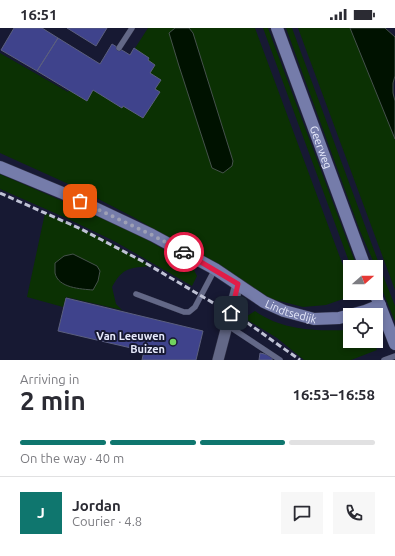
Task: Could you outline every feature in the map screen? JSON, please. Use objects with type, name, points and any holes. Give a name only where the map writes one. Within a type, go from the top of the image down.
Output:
[{"type":"street","name":"Geerweg","points":[[277,28],[362,260]]},
{"type":"street","name":"Lindtsedijk","points":[[0,167],[65,194],[152,235],[215,269],[264,302],[284,311],[314,319],[339,318],[380,305]]},
{"type":"street","points":[[218,360],[238,284]]},
{"type":"street","points":[[378,300],[395,344]]},
{"type":"lane","points":[[119,48],[132,28]]},
{"type":"lane","points":[[136,294],[184,312],[189,312],[195,307],[215,269]]},
{"type":"lane","points":[[227,325],[280,360]]},
{"type":"lane","points":[[384,360],[395,356]]},
{"type":"green space","points":[[148,28],[175,28],[170,33],[198,124],[233,161],[193,33],[189,28],[255,28],[343,266],[343,299],[326,305],[303,307],[264,297],[222,269],[133,217],[75,187],[0,153],[0,53],[68,92],[76,80],[130,56]]},
{"type":"green space","points":[[263,28],[268,28],[354,260],[348,260]]},
{"type":"green space","points":[[286,28],[292,28],[378,260],[373,260],[360,231]]},
{"type":"green space","points":[[298,28],[350,28],[395,139],[395,290]]},
{"type":"green space","points":[[0,174],[134,232],[192,266],[197,276],[192,286],[114,241],[0,189]]},
{"type":"green space","points":[[45,213],[102,238],[151,266],[132,268],[124,272],[116,280],[112,287],[116,304],[122,310],[66,297],[63,307],[27,297]]},
{"type":"green space","points":[[383,275],[395,306],[395,322],[383,292]]},
{"type":"green space","points":[[255,311],[277,323],[289,326],[313,330],[343,330],[343,348],[376,348],[377,350],[351,360],[304,360],[277,338],[244,318]]},
{"type":"shaded area","points":[[175,28],[189,28],[193,33],[233,161],[232,166],[223,173],[212,168],[169,33]]},
{"type":"shaded area","points":[[350,28],[385,28],[395,37],[395,76],[393,93],[395,101],[395,139]]},
{"type":"shaded area","points":[[73,254],[97,266],[100,271],[98,281],[93,290],[65,285],[57,278],[55,273],[55,263],[64,256]]},
{"type":"building","points":[[14,28],[42,28],[58,38],[37,71],[1,50]]},
{"type":"building","points":[[67,28],[107,28],[96,46]]},
{"type":"building","points":[[58,38],[100,64],[112,44],[130,55],[134,48],[149,58],[148,60],[155,65],[150,73],[161,80],[155,89],[160,92],[143,118],[123,106],[122,108],[93,90],[87,101],[37,71]]},
{"type":"building","points":[[66,298],[203,331],[196,360],[142,360],[144,351],[58,331]]},
{"type":"building","points":[[260,353],[273,356],[272,360],[259,360]]},
{"type":"railway","points":[[0,193],[81,229],[142,261],[249,324],[300,360]]},
{"type":"way so far","points":[[80,201],[184,252]]},
{"type":"place","name":"Van Leeuwen Buizen","points":[[173,342]]},
{"type":"route","points":[[184,252],[238,284],[231,313]]}]
